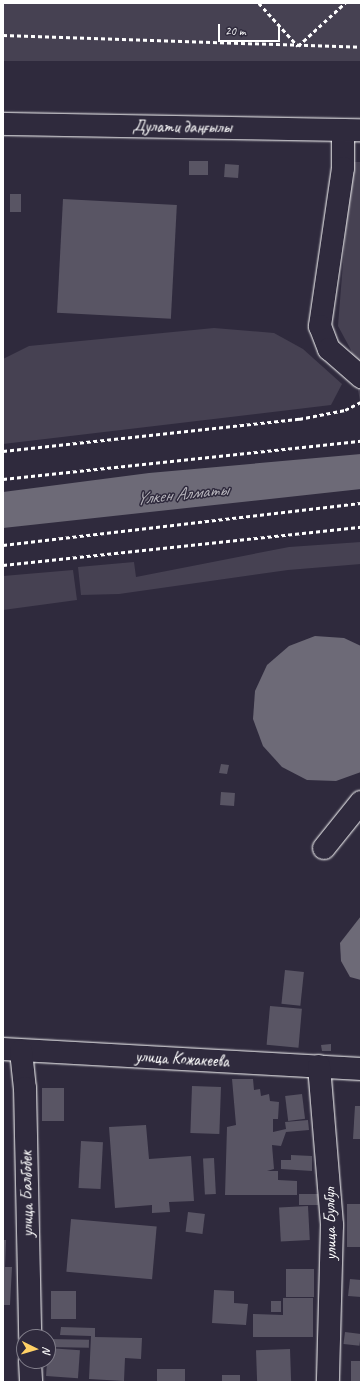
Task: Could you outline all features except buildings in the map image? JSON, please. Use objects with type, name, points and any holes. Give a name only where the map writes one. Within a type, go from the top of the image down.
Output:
[{"type":"street","name":"Дулати даңғылы","points":[[3,124],[352,130]]},
{"type":"street","points":[[352,130],[343,168],[320,326],[329,349],[361,377]]},
{"type":"street","points":[[324,848],[361,802]]},
{"type":"street","name":"улица Кожакеева","points":[[12,1050],[361,1069]]},
{"type":"street","name":"улица Балбобек","points":[[12,1050],[25,1088],[30,1329]]},
{"type":"street","name":"улица Булбул","points":[[319,1066],[332,1225],[328,1382]]},
{"type":"street","points":[[30,1369],[31,1382]]},
{"type":"path","points":[[259,3],[298,46]]},
{"type":"path","points":[[298,46],[345,3]]},
{"type":"path","points":[[3,35],[361,47]]},
{"type":"path","points":[[3,451],[299,420],[345,410],[361,402]]},
{"type":"path","points":[[3,479],[361,441]]},
{"type":"path","points":[[3,545],[361,503]]},
{"type":"path","points":[[3,565],[361,526]]},
{"type":"shaded area","points":[[3,3],[361,3],[361,61],[3,61]]},
{"type":"shaded area","points":[[351,162],[361,162],[361,407],[351,350],[338,326]]},
{"type":"shaded area","points":[[214,328],[274,333],[303,349],[342,384],[331,405],[3,444],[3,359],[29,346]]},
{"type":"shaded area","points":[[361,542],[361,564],[288,570],[119,594],[81,595],[78,567],[134,562],[136,577],[289,547]]},
{"type":"shaded area","points":[[73,570],[77,600],[3,610],[3,576]]},
{"type":"water","name":"Үлкен Алматы","points":[[361,454],[361,489],[3,528],[3,492],[149,473]]},
{"type":"water","points":[[315,636],[344,638],[361,646],[361,772],[336,781],[307,780],[282,767],[263,746],[253,719],[255,691],[267,665],[289,646]]},
{"type":"water","points":[[361,916],[361,980],[350,977],[341,961],[340,943]]}]
